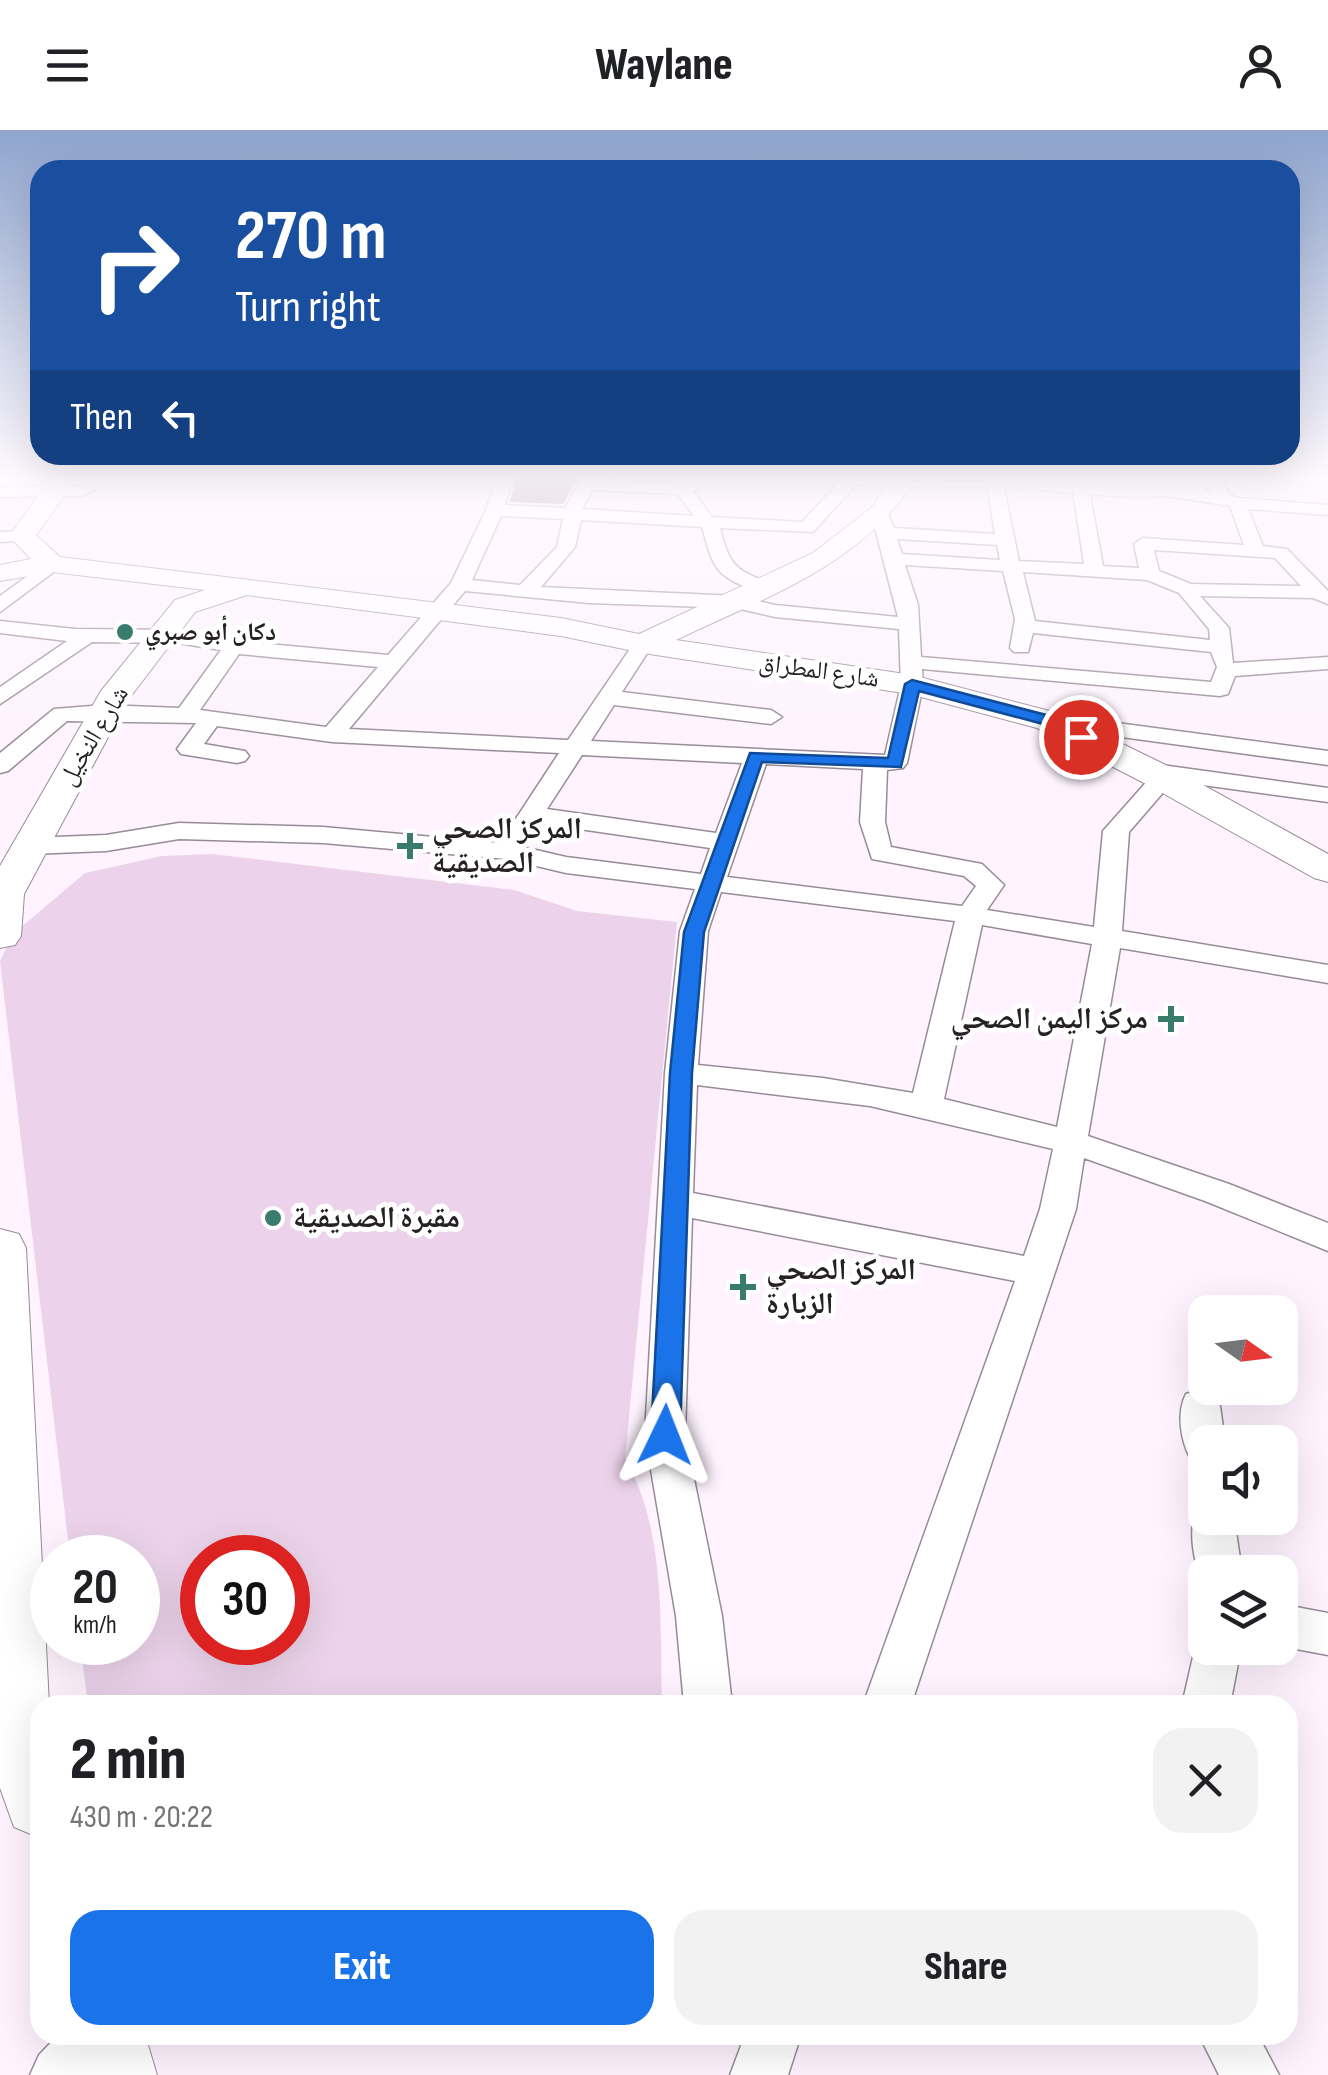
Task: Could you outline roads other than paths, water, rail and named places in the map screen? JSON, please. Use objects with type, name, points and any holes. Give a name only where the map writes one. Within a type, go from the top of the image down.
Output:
[{"type":"street","points":[[0,574],[27,569]]},
{"type":"street","points":[[0,606],[46,569]]},
{"type":"street","points":[[66,569],[179,606],[209,638],[234,647],[390,662]]},
{"type":"street","points":[[332,735],[390,662],[460,585],[468,569]]},
{"type":"street","points":[[525,591],[546,569]]},
{"type":"street","points":[[727,569],[733,576],[766,588]]},
{"type":"street","points":[[507,851],[643,644],[804,569]]},
{"type":"street","points":[[0,766],[50,720],[62,714],[104,712],[198,717],[332,735],[895,763],[911,673],[908,605],[895,569]]},
{"type":"street","points":[[1010,569],[1026,626],[1015,672]]},
{"type":"street","points":[[1062,569],[1150,574],[1188,590],[1323,597]]},
{"type":"street","points":[[1149,569],[1150,574]]},
{"type":"street","points":[[1295,569],[1323,597]]},
{"type":"street","points":[[460,585],[589,597],[736,602],[775,611],[907,624]]},
{"type":"street","name":"شارع المطراق","points":[[179,606],[247,586],[561,627],[643,644],[911,673],[1048,720],[1328,870]]},
{"type":"street","points":[[1048,720],[1146,709],[1220,689],[1226,670],[1219,648],[1223,637],[1190,598],[1188,590]]},
{"type":"street","points":[[561,627],[589,597]]},
{"type":"street","points":[[0,697],[88,636],[179,606]]},
{"type":"street","name":"شارع النخيل","points":[[1,921],[4,894],[104,712],[179,606]]},
{"type":"street","points":[[1026,626],[1219,648]]},
{"type":"street","points":[[0,627],[88,636]]},
{"type":"street","points":[[234,647],[210,676],[189,749],[238,756]]},
{"type":"street","points":[[1226,670],[1328,663]]},
{"type":"street","points":[[911,673],[1015,672],[1328,758]]},
{"type":"street","points":[[607,697],[771,717]]},
{"type":"street","points":[[0,714],[50,720]]},
{"type":"street","points":[[707,1695],[699,1616],[665,1435],[674,1202],[694,932],[756,757]]},
{"type":"street","points":[[875,765],[875,844],[881,854],[974,870],[990,885],[970,915],[926,1108]]},
{"type":"street","points":[[890,1695],[1058,1210],[1108,936],[1116,831],[1155,774],[1328,795]]},
{"type":"street","points":[[531,814],[728,844]]},
{"type":"street","points":[[30,846],[106,844],[179,831],[323,835],[507,851],[566,865],[970,915],[1328,974]]},
{"type":"street","points":[[681,1073],[870,1096],[1072,1141],[1213,1188],[1328,1238]]},
{"type":"street","points":[[674,1202],[1036,1272]]},
{"type":"street","points":[[0,1248],[7,1705],[30,1772]]},
{"type":"street","points":[[1200,1406],[1202,1425]]},
{"type":"street","points":[[1298,1628],[1328,1634]]},
{"type":"street","points":[[1208,1695],[1214,1665]]},
{"type":"street","points":[[60,2075],[90,2045]]},
{"type":"street","points":[[104,2045],[114,2075]]},
{"type":"street","points":[[759,2075],[769,2045]]},
{"type":"street","points":[[1233,2045],[1250,2075]]},
{"type":"place","name":"دكان أبو صبري","points":[[125,632]]},
{"type":"place","name":"المركز الصحي الصديقية","points":[[410,846]]},
{"type":"place","name":"مركز اليمن الصحي","points":[[1171,1019]]},
{"type":"place","name":"مقبرة الصديقية","points":[[273,1218]]},
{"type":"place","name":"المركز الصحي الزبارة","points":[[743,1287]]}]
